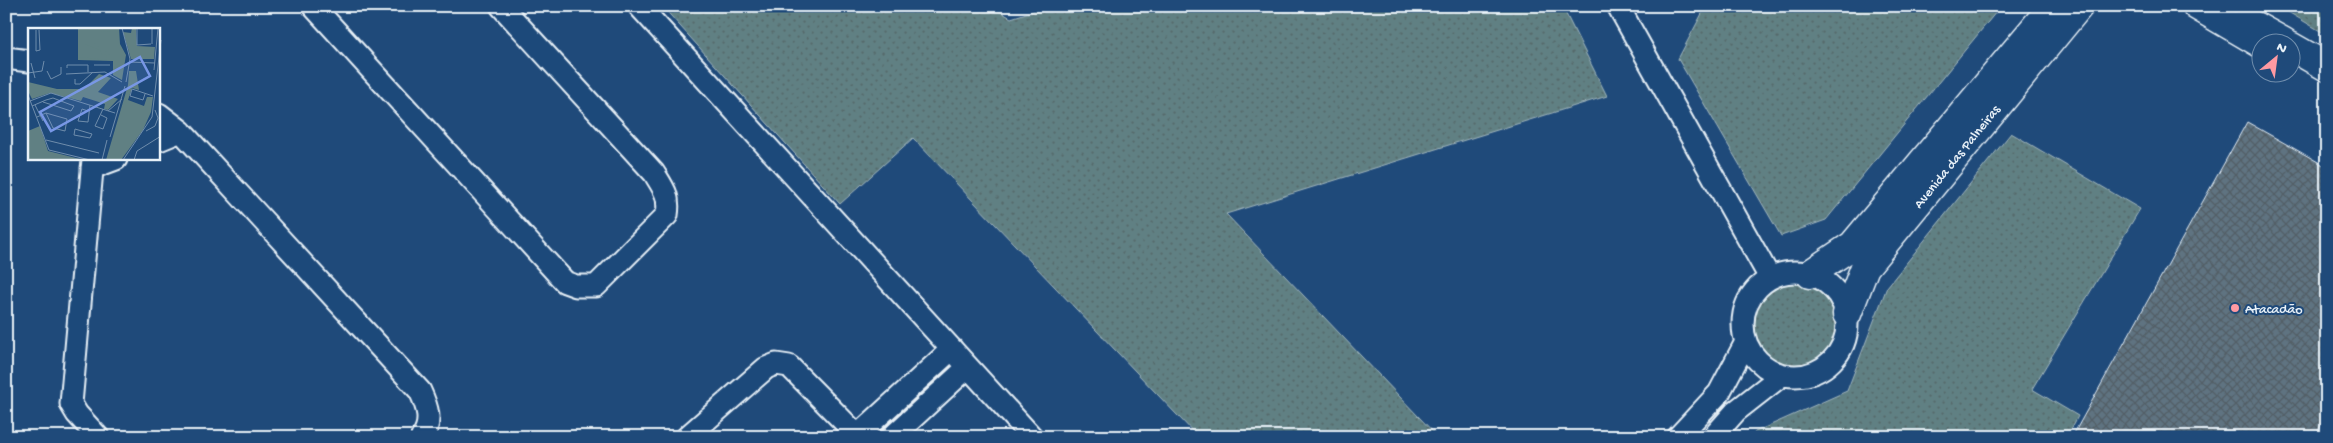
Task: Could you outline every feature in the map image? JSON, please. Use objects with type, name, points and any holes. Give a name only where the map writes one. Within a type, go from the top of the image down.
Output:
[{"type":"street","points":[[313,6],[565,282],[576,286],[596,286],[667,215],[669,202],[664,189],[654,173],[501,6]]},
{"type":"street","points":[[639,6],[1032,437]]},
{"type":"street","points":[[1618,6],[1770,278]]},
{"type":"street","name":"Avenida das Palneiras","points":[[1810,274],[1853,245],[2053,6]]},
{"type":"street","name":"Avenida das Palneiras","points":[[1847,314],[1865,267],[2079,6]]},
{"type":"street","points":[[2196,6],[2250,37]]},
{"type":"street","points":[[2221,6],[2266,32]]},
{"type":"street","points":[[2300,52],[2327,67]]},
{"type":"street","points":[[6,58],[28,61]]},
{"type":"street","points":[[2300,66],[2327,81]]},
{"type":"street","points":[[160,115],[181,131],[420,391],[428,408],[428,422],[422,437]]},
{"type":"street","points":[[160,140],[181,131]]},
{"type":"street","points":[[98,437],[77,414],[71,404],[93,163],[110,160]]},
{"type":"street","points":[[1784,273],[1810,274],[1823,280],[1834,289],[1842,300],[1847,314],[1848,329],[1844,344],[1831,362],[1812,374],[1782,375],[1766,368],[1754,356],[1746,342],[1743,327],[1745,312],[1750,298],[1770,278],[1784,273]]},
{"type":"street","points":[[1678,437],[1719,393],[1746,342]]},
{"type":"street","points":[[688,437],[766,368],[776,364],[789,366],[859,436],[952,349]]},
{"type":"street","points":[[892,437],[968,367]]},
{"type":"street","points":[[1713,437],[1736,411],[1782,375]]},
{"type":"green space","points":[[662,6],[991,6],[1011,18],[1048,6],[1562,6],[1607,96],[1226,214],[1438,437],[1198,437],[913,138],[840,204]]},
{"type":"green space","points":[[1706,6],[2001,6],[1826,220],[1781,236],[1678,59]]},
{"type":"green space","points":[[2278,6],[2327,6],[2327,35]]},
{"type":"green space","points":[[2011,133],[2140,209],[2032,389],[2078,416],[2067,437],[1751,437],[1755,432],[1847,391],[1887,287]]},
{"type":"green space","points":[[1795,281],[1812,285],[1826,294],[1835,308],[1839,325],[1835,342],[1826,356],[1812,365],[1795,369],[1778,365],[1764,356],[1755,342],[1751,325],[1755,308],[1764,294],[1778,285]]},
{"type":"building","name":"Atacadão","points":[[2247,122],[2327,167],[2327,413],[2315,437],[2072,437]]},
{"type":"place","name":"Atacadão","points":[[2235,308]]}]
